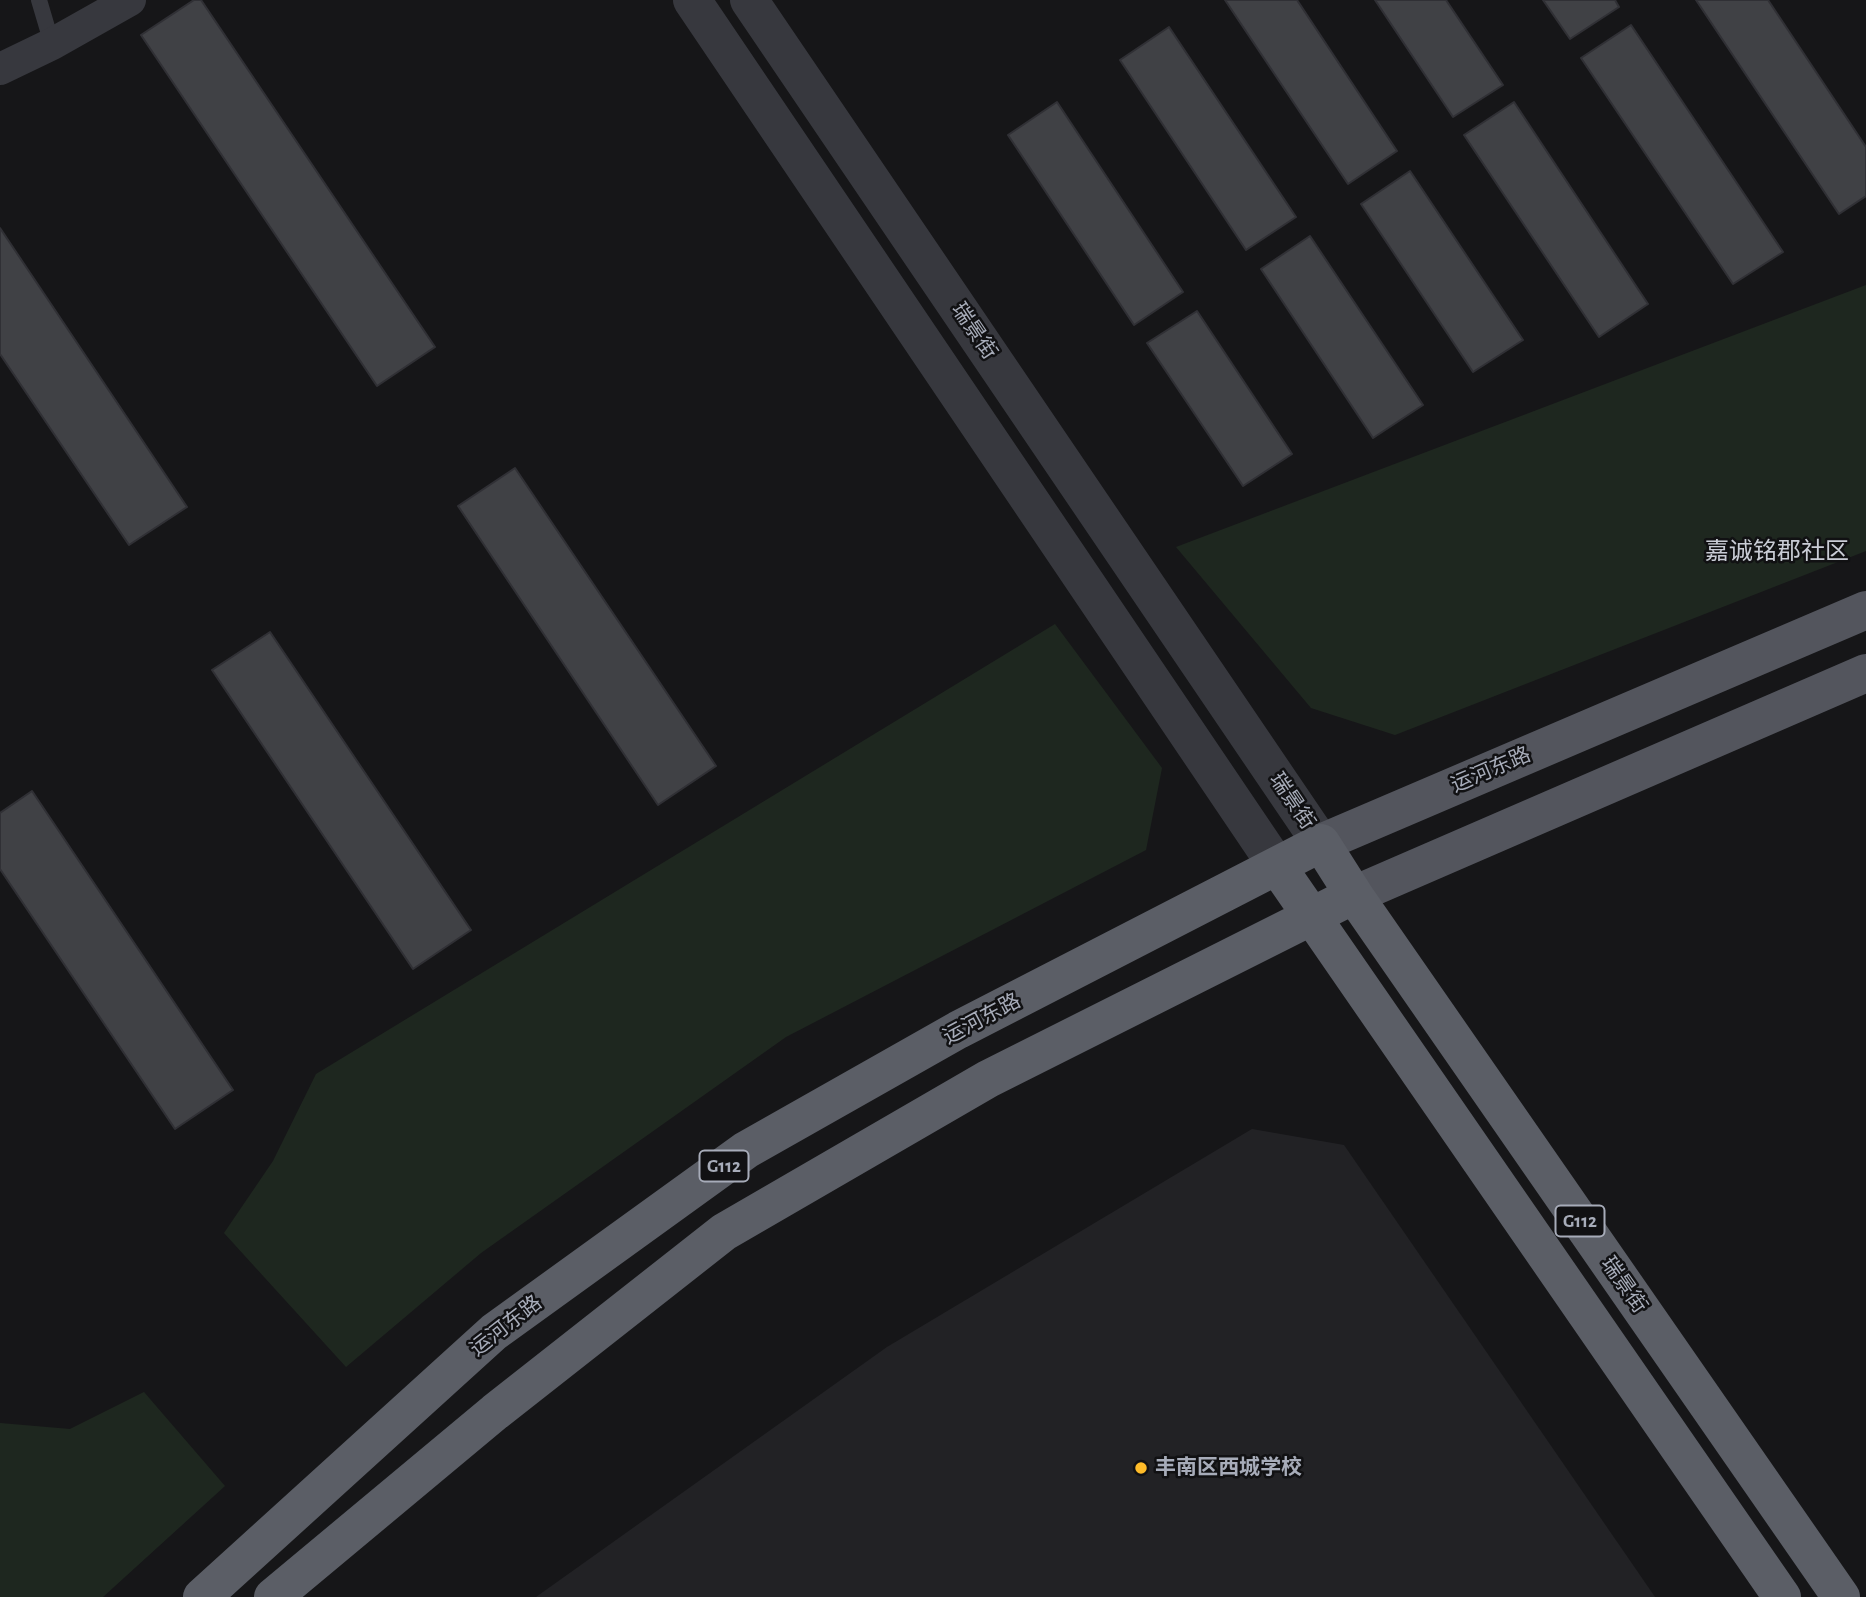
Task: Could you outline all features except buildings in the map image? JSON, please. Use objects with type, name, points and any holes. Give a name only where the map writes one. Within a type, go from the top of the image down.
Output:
[{"type":"highway","name":"运河东路","points":[[202,1597],[494,1332],[746,1150],[958,1030],[1321,843]]},
{"type":"highway","name":"瑞景街","points":[[1321,843],[1354,895],[1840,1597]]},
{"type":"highway","points":[[1277,866],[1310,917],[1354,895]]},
{"type":"highway","name":"G112","points":[[273,1597],[495,1412],[723,1232],[988,1079],[1310,917],[1782,1597]]},
{"type":"main road","name":"运河东路","points":[[1321,843],[1866,610]]},
{"type":"main road","points":[[1354,895],[1866,673]]},
{"type":"street","points":[[0,69],[52,44],[130,0]]},
{"type":"street","points":[[692,0],[1277,866]]},
{"type":"street","name":"瑞景街","points":[[749,0],[1321,843]]},
{"type":"lane","points":[[39,0],[52,44]]},
{"type":"shaded area","points":[[1866,285],[1866,551],[1395,735],[1311,708],[1176,547]]},
{"type":"shaded area","points":[[1055,624],[1162,768],[1146,850],[786,1037],[481,1253],[346,1367],[224,1233],[273,1161],[316,1074]]},
{"type":"shaded area","name":"丰南区西城学校","points":[[1252,1129],[1344,1145],[1655,1597],[536,1597],[887,1347]]},
{"type":"shaded area","points":[[144,1392],[225,1486],[103,1597],[0,1597],[0,1423],[70,1429]]},
{"type":"place","name":"丰南区西城学校","points":[[1141,1468]]},
{"type":"district","name":"嘉诚铭郡社区","points":[[1777,552]]}]
